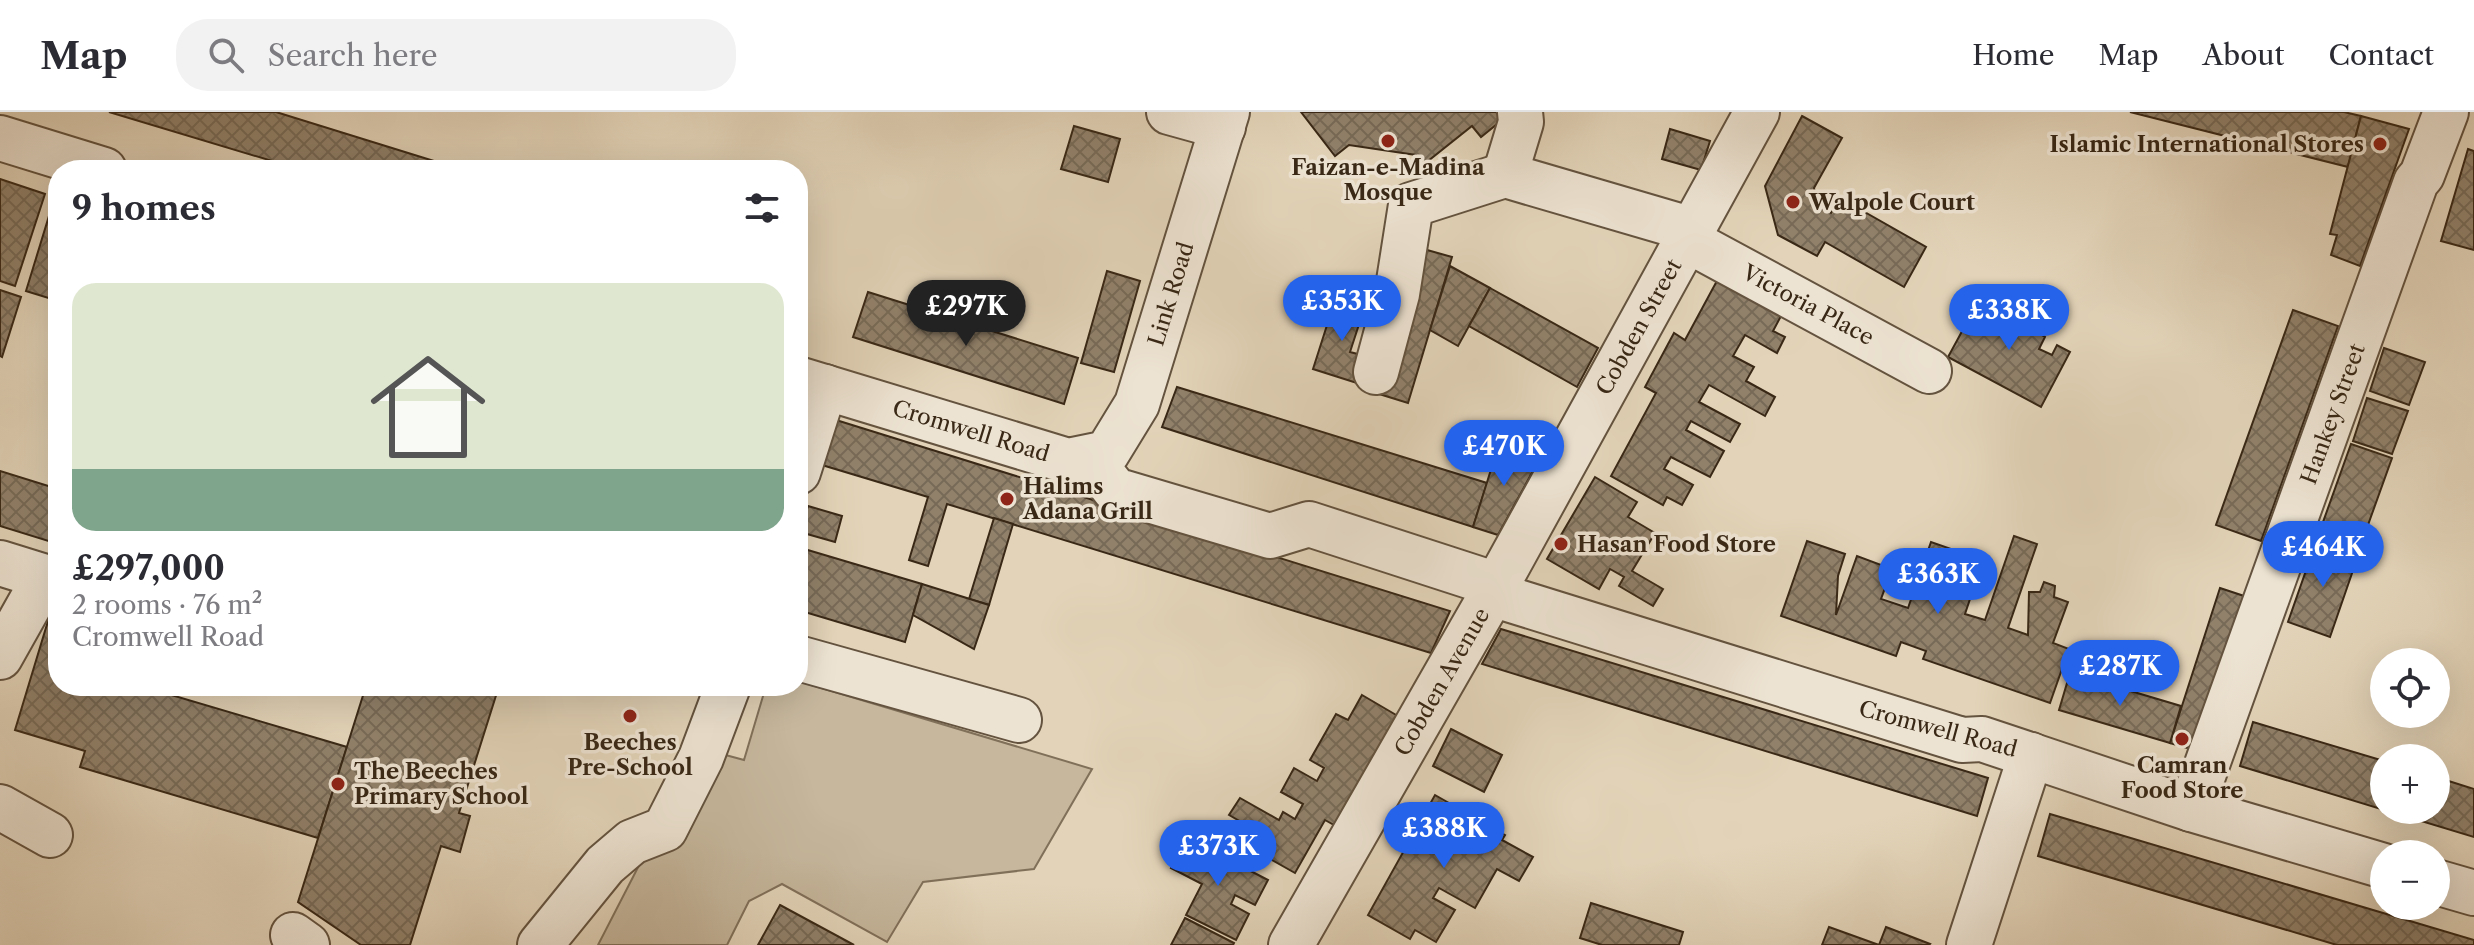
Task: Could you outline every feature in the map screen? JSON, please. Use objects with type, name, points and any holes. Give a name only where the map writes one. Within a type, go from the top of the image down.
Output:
[{"type":"street","points":[[1169,112],[1225,120]]},
{"type":"street","points":[[1376,372],[1397,294],[1411,205],[1505,175],[1521,122],[1520,112]]},
{"type":"street","name":"Cobden Street","points":[[1495,589],[1757,112]]},
{"type":"street","name":"Hankey Street","points":[[2191,809],[2416,182],[2422,175],[2446,117]]},
{"type":"street","name":"Link Road","points":[[1090,458],[1107,453],[1137,404],[1225,120]]},
{"type":"street","points":[[0,138],[72,160]]},
{"type":"street","name":"Victoria Place","points":[[1505,175],[1690,235],[1929,371]]},
{"type":"street","points":[[808,404],[811,383]]},
{"type":"street","name":"Cromwell Road","points":[[811,383],[1068,461],[1090,458],[1115,490],[1270,536],[1309,524],[1495,589],[1962,740],[1982,739],[2191,809],[2370,862]]},
{"type":"street","points":[[0,563],[48,578]]},
{"type":"street","points":[[0,657],[48,585]]},
{"type":"street","name":"Cobden Avenue","points":[[1291,945],[1495,589]]},
{"type":"street","points":[[808,661],[1019,720]]},
{"type":"street","points":[[540,945],[605,865],[632,842],[665,829],[701,758],[724,696]]},
{"type":"street","points":[[1969,945],[2031,755]]},
{"type":"street","points":[[0,807],[50,835]]},
{"type":"street","points":[[2450,886],[2474,893]]},
{"type":"shaded area","points":[[808,684],[1092,769],[1034,869],[923,882],[887,942],[782,884],[749,901],[727,945],[598,945],[650,844],[692,746],[744,760],[763,696],[808,696]]},
{"type":"building","points":[[109,112],[276,112],[431,160],[269,160]]},
{"type":"building","name":"Faizan-e-Madina Mosque","points":[[1301,112],[1496,112],[1502,120],[1481,137],[1472,126],[1423,165],[1416,155],[1349,145],[1335,156]]},
{"type":"building","points":[[2130,112],[2344,112],[2361,116],[2348,167]]},
{"type":"building","name":"Walpole Court","points":[[1802,116],[1842,138],[1814,188],[1817,205],[1831,213],[1840,198],[1926,247],[1904,287],[1825,242],[1817,256],[1778,235],[1765,186]]},
{"type":"building","points":[[2361,116],[2409,129],[2360,266],[2331,255],[2337,235],[2330,234]]},
{"type":"building","points":[[1074,126],[1120,139],[1108,182],[1061,169]]},
{"type":"building","points":[[1670,129],[1710,141],[1701,170],[1662,159]]},
{"type":"building","points":[[2468,149],[2474,151],[2474,250],[2441,241]]},
{"type":"building","points":[[0,179],[45,194],[15,286],[0,281]]},
{"type":"building","points":[[48,219],[48,298],[26,291]]},
{"type":"building","points":[[1420,248],[1452,257],[1408,403],[1376,393]]},
{"type":"building","points":[[1726,264],[1790,299],[1773,331],[1785,337],[1777,353],[1745,335],[1733,356],[1754,367],[1746,381],[1775,397],[1765,416],[1709,385],[1699,402],[1740,424],[1730,442],[1691,421],[1686,430],[1724,451],[1710,477],[1671,457],[1664,469],[1693,485],[1682,505],[1667,497],[1663,505],[1611,476],[1656,393],[1645,387],[1674,333],[1685,340]]},
{"type":"building","points":[[1450,266],[1490,288],[1458,346],[1430,330]]},
{"type":"building","points":[[1107,271],[1140,281],[1114,372],[1081,363]]},
{"type":"building","points":[[1490,288],[1598,348],[1577,387],[1469,326]]},
{"type":"building","points":[[0,290],[21,297],[2,357],[0,356]]},
{"type":"building","points":[[868,292],[1078,358],[1064,404],[853,337]]},
{"type":"building","points":[[1992,295],[2035,318],[2030,328],[2045,337],[2039,349],[2052,355],[2057,345],[2070,352],[2041,407],[1948,357],[1972,313],[1980,318]]},
{"type":"building","points":[[1336,297],[1365,306],[1350,352],[1369,357],[1360,384],[1313,369]]},
{"type":"building","points":[[2293,310],[2338,326],[2261,541],[2216,525]]},
{"type":"building","points":[[2384,348],[2425,362],[2409,405],[2370,391]]},
{"type":"building","points":[[1177,387],[1487,483],[1473,527],[1162,427]]},
{"type":"building","points":[[2367,398],[2408,411],[2392,454],[2353,441]]},
{"type":"building","points":[[836,420],[1450,611],[1431,653],[947,504],[928,566],[909,560],[928,497],[822,465]]},
{"type":"building","points":[[1499,444],[1539,460],[1498,535],[1473,527]]},
{"type":"building","points":[[2351,444],[2392,458],[2359,550],[2318,536]]},
{"type":"building","points":[[0,471],[48,486],[48,541],[0,526]]},
{"type":"building","points":[[1595,477],[1637,502],[1628,517],[1655,533],[1632,571],[1663,589],[1653,606],[1619,586],[1624,577],[1610,569],[1599,589],[1547,559]]},
{"type":"building","points":[[808,506],[842,516],[835,542],[808,534]]},
{"type":"building","points":[[994,518],[1013,524],[989,605],[969,599]]},
{"type":"building","points":[[2014,536],[2037,544],[2008,628],[2028,635],[2029,592],[2040,592],[2044,582],[2055,586],[2054,597],[2068,602],[2053,643],[2069,649],[2050,703],[1923,659],[1926,651],[1901,642],[1896,656],[1781,616],[1807,541],[1845,554],[1838,576],[1836,615],[1857,556],[1892,569],[1881,599],[1908,608],[1931,542],[1957,551],[1951,568],[1977,578],[1965,614],[1985,620]]},
{"type":"building","points":[[2316,542],[2358,556],[2330,637],[2288,622]]},
{"type":"building","points":[[808,550],[922,584],[905,642],[808,613]]},
{"type":"building","points":[[922,584],[989,605],[974,649],[913,615]]},
{"type":"building","points":[[2220,588],[2244,596],[2196,740],[2187,748],[2170,743]]},
{"type":"building","points":[[48,621],[48,696],[175,696],[347,747],[318,838],[80,767],[85,751],[15,730]]},
{"type":"building","points":[[1501,629],[1988,778],[1977,816],[1482,664]]},
{"type":"building","points":[[2070,673],[2181,706],[2170,743],[2059,710]]},
{"type":"building","points":[[1362,695],[1403,719],[1341,829],[1325,820],[1295,873],[1249,847],[1257,831],[1229,815],[1240,798],[1279,820],[1283,812],[1295,819],[1303,804],[1281,792],[1294,768],[1317,781],[1324,768],[1310,760],[1336,714],[1348,720]]},
{"type":"building","points":[[363,696],[496,696],[459,813],[470,816],[460,852],[441,846],[410,945],[361,945],[298,902]]},
{"type":"building","points":[[2253,722],[2370,757],[2370,806],[2240,766]]},
{"type":"building","points":[[1451,729],[1502,755],[1484,792],[1433,766]]},
{"type":"building","points":[[2450,781],[2474,789],[2474,837],[2431,824],[2450,824]]},
{"type":"building","points":[[1435,795],[1505,835],[1502,840],[1533,857],[1519,881],[1497,869],[1475,908],[1439,888],[1433,898],[1455,910],[1436,942],[1415,930],[1410,939],[1368,915]]},
{"type":"building","points":[[2050,814],[2370,909],[2370,920],[2407,920],[2474,940],[2474,945],[2337,945],[2038,856]]},
{"type":"building","points":[[1187,838],[1268,880],[1255,905],[1235,895],[1231,904],[1249,914],[1236,940],[1186,915],[1202,884],[1171,868]]},
{"type":"building","points":[[1591,903],[1683,932],[1679,945],[1602,945],[1580,938]]},
{"type":"building","points":[[780,905],[854,945],[758,945]]},
{"type":"building","points":[[1185,918],[1234,943],[1233,945],[1171,945]]},
{"type":"building","points":[[1829,927],[1879,945],[1822,945]]},
{"type":"building","points":[[1886,927],[1930,944],[1879,945]]},
{"type":"place","name":"Faizan-e-Madina Mosque","points":[[1388,141]]},
{"type":"place","name":"Islamic International Stores","points":[[2380,144]]},
{"type":"place","name":"Walpole Court","points":[[1793,202]]},
{"type":"place","name":"Halims Adana Grill","points":[[1007,499]]},
{"type":"place","name":"Hasan Food Store","points":[[1561,544]]},
{"type":"place","name":"Beeches Pre-School","points":[[630,716]]},
{"type":"place","name":"Camran Food Store","points":[[2182,739]]},
{"type":"place","name":"The Beeches Primary School","points":[[338,784]]}]
